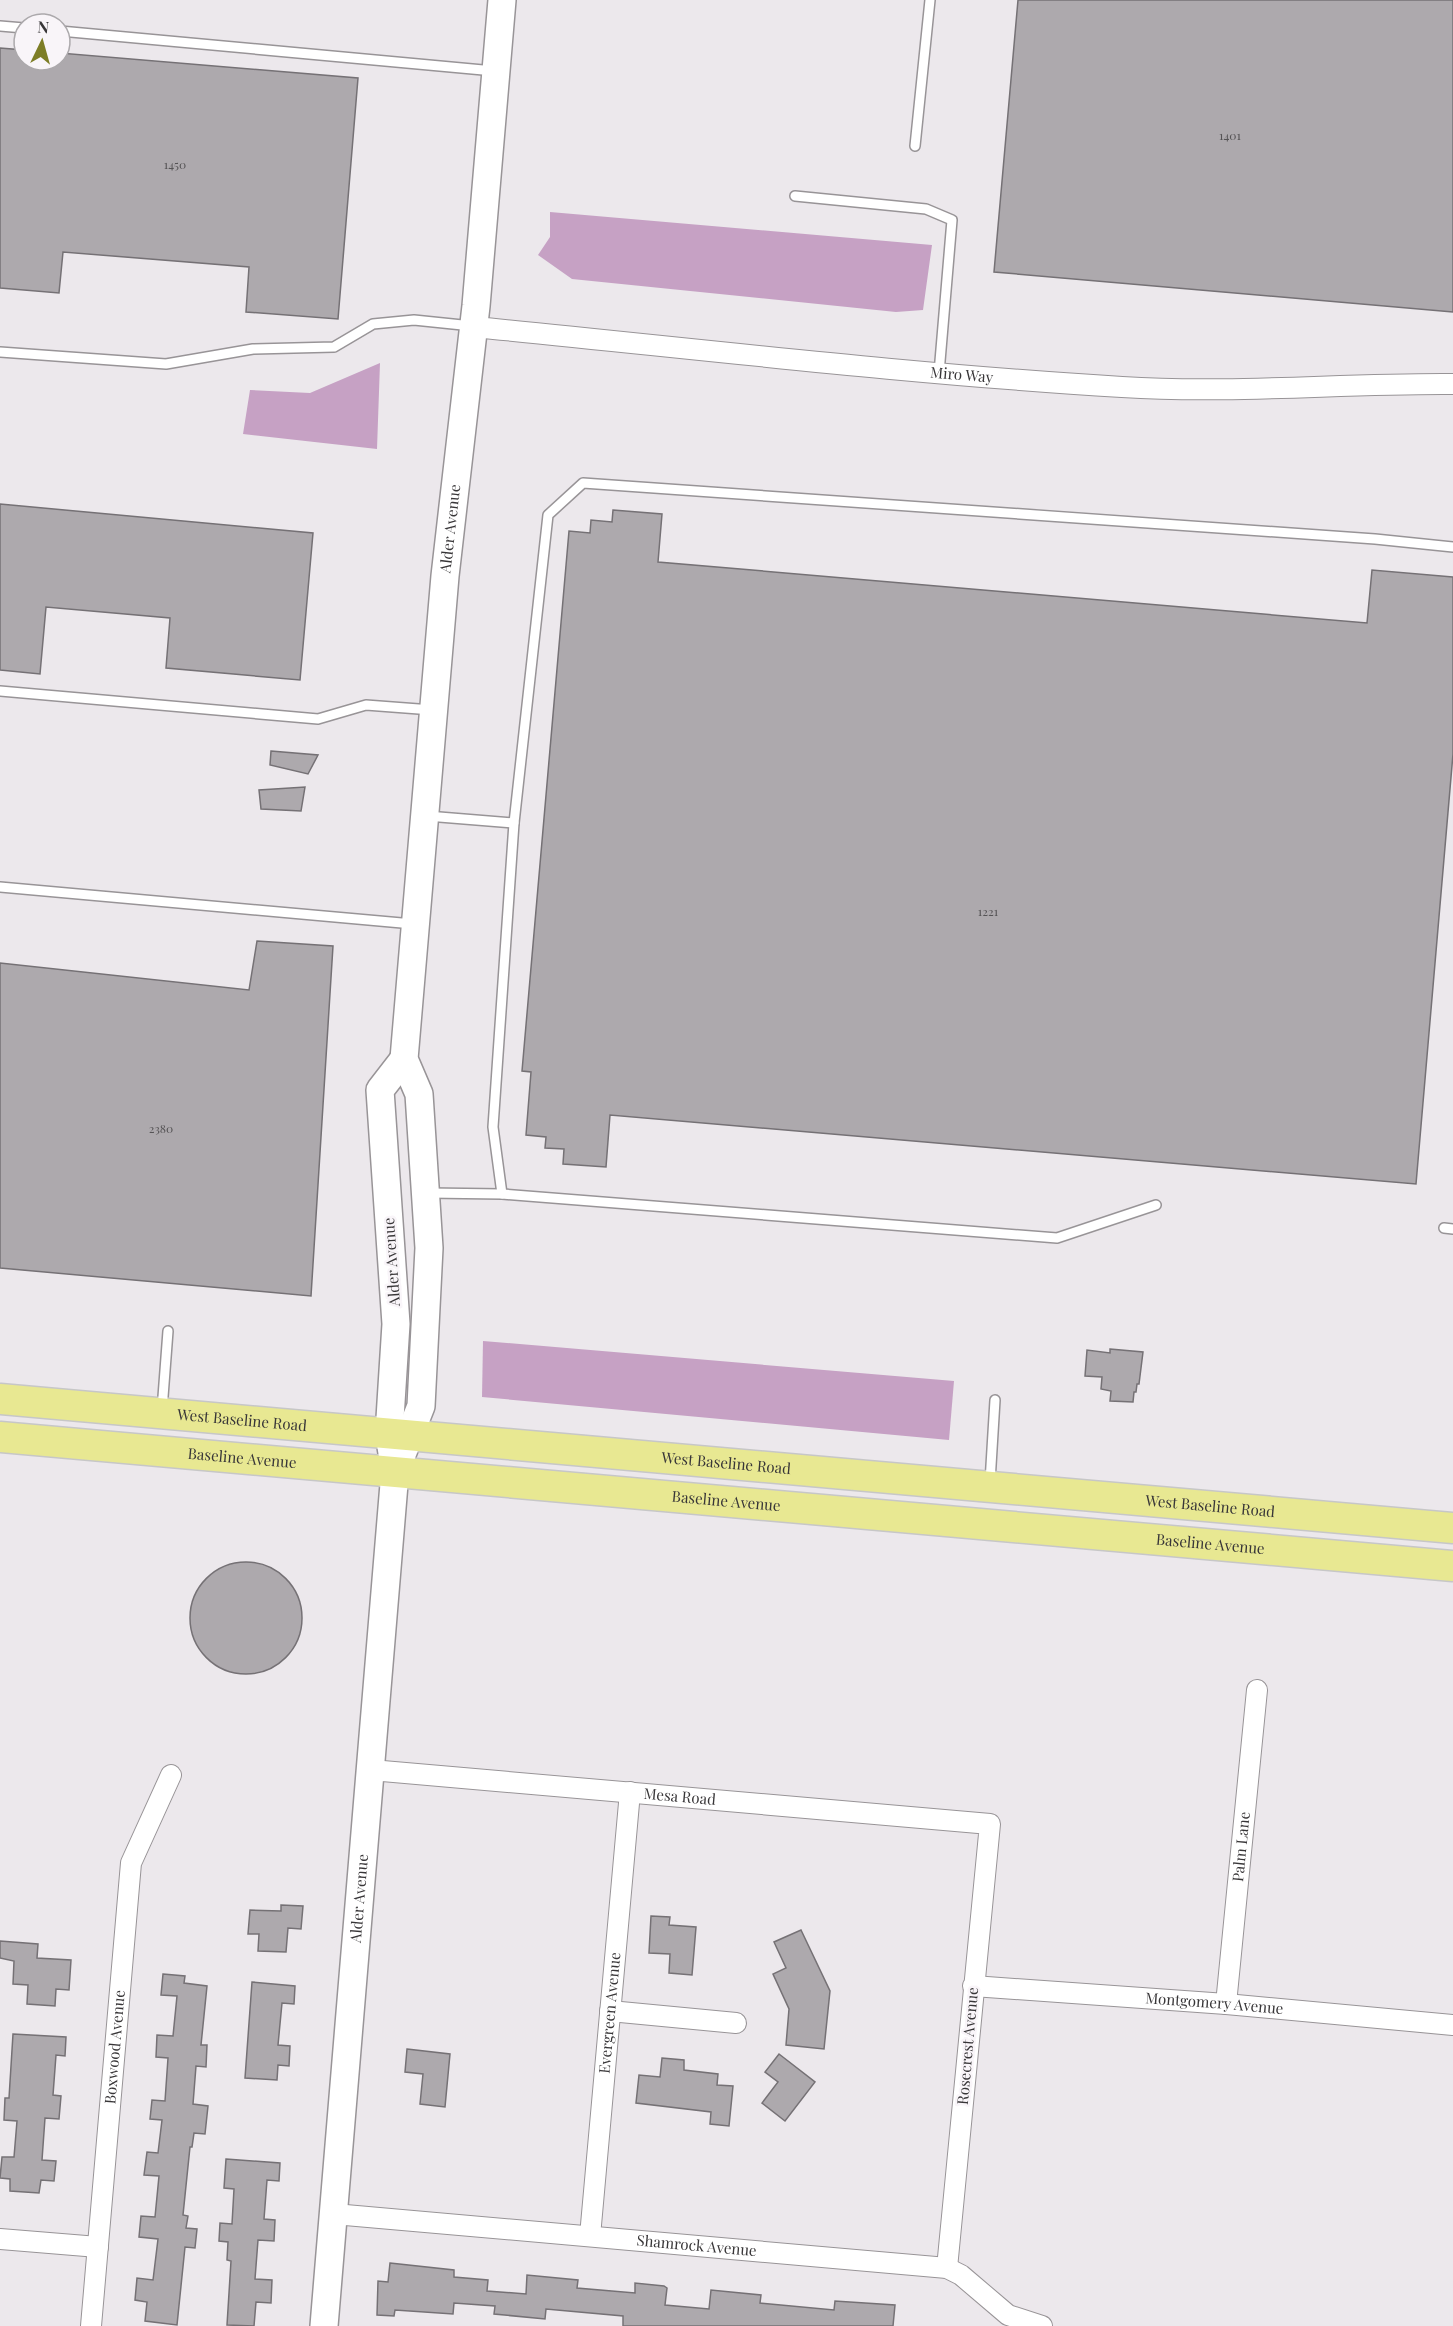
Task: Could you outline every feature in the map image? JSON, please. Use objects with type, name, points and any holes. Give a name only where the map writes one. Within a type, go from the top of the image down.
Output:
[{"type":"main road","name":"Alder Avenue","points":[[399,1436],[421,1406],[427,1332],[429,1248],[419,1094],[404,1059],[445,576],[474,327],[502,0]]},
{"type":"main road","name":"Alder Avenue","points":[[324,2326],[399,1436],[396,1324],[380,1090],[404,1059]]},
{"type":"main road","name":"West Baseline Road","points":[[0,1400],[1453,1528]]},
{"type":"main road","name":"Baseline Avenue","points":[[0,1437],[1453,1566]]},
{"type":"street","name":"Miro Way","points":[[474,327],[939,373],[1123,387],[1220,390],[1341,385],[1453,384]]},
{"type":"street","name":"Palm Lane","points":[[1226,2004],[1257,1690]]},
{"type":"street","name":"Mesa Road","points":[[371,1770],[990,1824]]},
{"type":"street","name":"Boxwood Avenue","points":[[91,2326],[131,1863],[171,1775]]},
{"type":"street","name":"Evergreen Avenue","points":[[590,2236],[630,1792]]},
{"type":"street","name":"Rosecrest Avenue","points":[[947,2268],[990,1824]]},
{"type":"street","name":"Montgomery Avenue","points":[[973,1986],[1226,2004],[1453,2025]]},
{"type":"street","points":[[610,2011],[736,2023]]},
{"type":"street","name":"Shamrock Avenue","points":[[334,2214],[947,2268],[961,2275],[1008,2315],[1042,2326]]},
{"type":"street","points":[[0,2239],[98,2247]]},
{"type":"lane","points":[[915,146],[930,0]]},
{"type":"lane","points":[[72,32],[496,71]]},
{"type":"lane","points":[[795,196],[926,209],[952,220],[939,373]]},
{"type":"lane","points":[[0,352],[166,364],[253,349],[334,347],[373,324],[414,320],[474,327]]},
{"type":"lane","points":[[502,1194],[494,1127],[514,823],[548,515],[583,483],[1375,538],[1453,546]]},
{"type":"lane","points":[[0,691],[318,719],[366,705],[434,710]]},
{"type":"lane","points":[[425,816],[514,823]]},
{"type":"lane","points":[[0,887],[416,924]]},
{"type":"lane","points":[[426,1193],[502,1194],[1057,1238],[1156,1205]]},
{"type":"lane","points":[[161,1414],[168,1331]]},
{"type":"lane","points":[[990,1489],[995,1400]]},
{"type":"shaded area","points":[[550,212],[932,245],[923,310],[896,312],[572,279],[538,255],[550,237]]},
{"type":"shaded area","points":[[380,363],[377,449],[243,434],[250,390],[310,393]]},
{"type":"shaded area","points":[[483,1341],[954,1381],[949,1440],[482,1397]]},
{"type":"building","points":[[1018,0],[1453,0],[1453,312],[994,272]]},
{"type":"building","points":[[0,48],[12,49],[12,72],[72,72],[72,54],[358,78],[338,319],[246,312],[249,267],[63,252],[59,293],[0,288]]},
{"type":"building","points":[[0,504],[313,533],[300,680],[166,668],[170,618],[46,607],[40,674],[0,670]]},
{"type":"building","points":[[613,510],[662,514],[658,562],[1367,623],[1372,570],[1453,577],[1453,754],[1416,1184],[610,1115],[606,1167],[563,1164],[564,1149],[545,1148],[546,1137],[526,1135],[531,1072],[522,1071],[569,531],[590,533],[591,520],[612,522]]},
{"type":"building","points":[[271,751],[318,755],[308,774],[270,765]]},
{"type":"building","points":[[305,787],[301,811],[261,809],[259,790]]},
{"type":"building","points":[[257,941],[333,946],[311,1296],[0,1268],[0,963],[249,990]]},
{"type":"building","points":[[1110,1349],[1143,1352],[1139,1384],[1134,1392],[1133,1402],[1110,1401],[1111,1391],[1101,1389],[1102,1377],[1085,1376],[1087,1350],[1110,1353]]},
{"type":"building","points":[[246,1562],[267,1566],[286,1578],[298,1597],[302,1618],[298,1639],[286,1658],[267,1670],[246,1674],[225,1670],[206,1658],[194,1639],[190,1618],[194,1597],[206,1578],[225,1566]]},
{"type":"building","points":[[281,1905],[303,1906],[301,1929],[288,1928],[286,1952],[258,1951],[259,1934],[248,1934],[250,1910],[281,1911]]},
{"type":"building","points":[[651,1916],[670,1917],[669,1925],[696,1927],[692,1975],[669,1973],[670,1954],[649,1953]]},
{"type":"building","points":[[801,1930],[830,1991],[824,2049],[786,2045],[789,2009],[773,1974],[786,1968],[774,1942]]},
{"type":"building","points":[[0,1941],[38,1944],[37,1958],[71,1960],[69,1990],[56,1989],[55,2006],[27,2004],[28,1985],[13,1984],[14,1961],[0,1958]]},
{"type":"building","points":[[163,1974],[185,1976],[184,1983],[207,1986],[201,2045],[207,2045],[206,2067],[196,2066],[193,2104],[208,2106],[205,2134],[194,2133],[192,2147],[190,2147],[183,2215],[188,2216],[186,2228],[197,2229],[195,2248],[185,2247],[177,2325],[145,2321],[147,2302],[135,2300],[137,2278],[153,2280],[158,2239],[139,2237],[141,2216],[155,2217],[159,2176],[144,2175],[147,2152],[158,2153],[162,2120],[150,2119],[152,2100],[165,2101],[168,2058],[156,2057],[157,2035],[173,2036],[177,1996],[161,1995]]},
{"type":"building","points":[[252,1982],[295,1986],[294,2004],[282,2003],[278,2045],[290,2046],[289,2066],[278,2065],[277,2080],[245,2078]]},
{"type":"building","points":[[13,2034],[66,2037],[65,2056],[56,2055],[53,2095],[61,2096],[59,2119],[45,2118],[42,2160],[56,2161],[54,2181],[41,2180],[39,2193],[10,2191],[10,2179],[0,2178],[2,2157],[14,2157],[17,2121],[4,2120],[5,2098],[9,2098]]},
{"type":"building","points":[[407,2049],[450,2054],[445,2107],[420,2104],[423,2074],[405,2072]]},
{"type":"building","points":[[779,2054],[815,2082],[785,2121],[762,2103],[778,2082],[765,2072]]},
{"type":"building","points":[[662,2058],[684,2060],[684,2070],[718,2074],[717,2085],[733,2086],[729,2126],[710,2124],[711,2112],[636,2103],[639,2075],[660,2077]]},
{"type":"building","points":[[226,2159],[280,2163],[279,2181],[267,2180],[264,2219],[275,2220],[274,2241],[258,2240],[255,2279],[272,2280],[271,2303],[256,2302],[254,2326],[227,2325],[231,2261],[227,2260],[228,2242],[219,2241],[220,2223],[232,2224],[234,2189],[224,2188]]},
{"type":"building","points":[[390,2263],[454,2270],[454,2277],[488,2280],[487,2291],[526,2294],[527,2275],[578,2280],[577,2288],[635,2293],[635,2283],[664,2286],[667,2288],[665,2305],[709,2309],[711,2290],[761,2295],[760,2303],[834,2310],[835,2301],[895,2305],[893,2326],[623,2326],[623,2316],[546,2309],[545,2319],[494,2314],[495,2306],[454,2303],[453,2314],[395,2310],[394,2316],[377,2315],[378,2281],[388,2282]]}]
